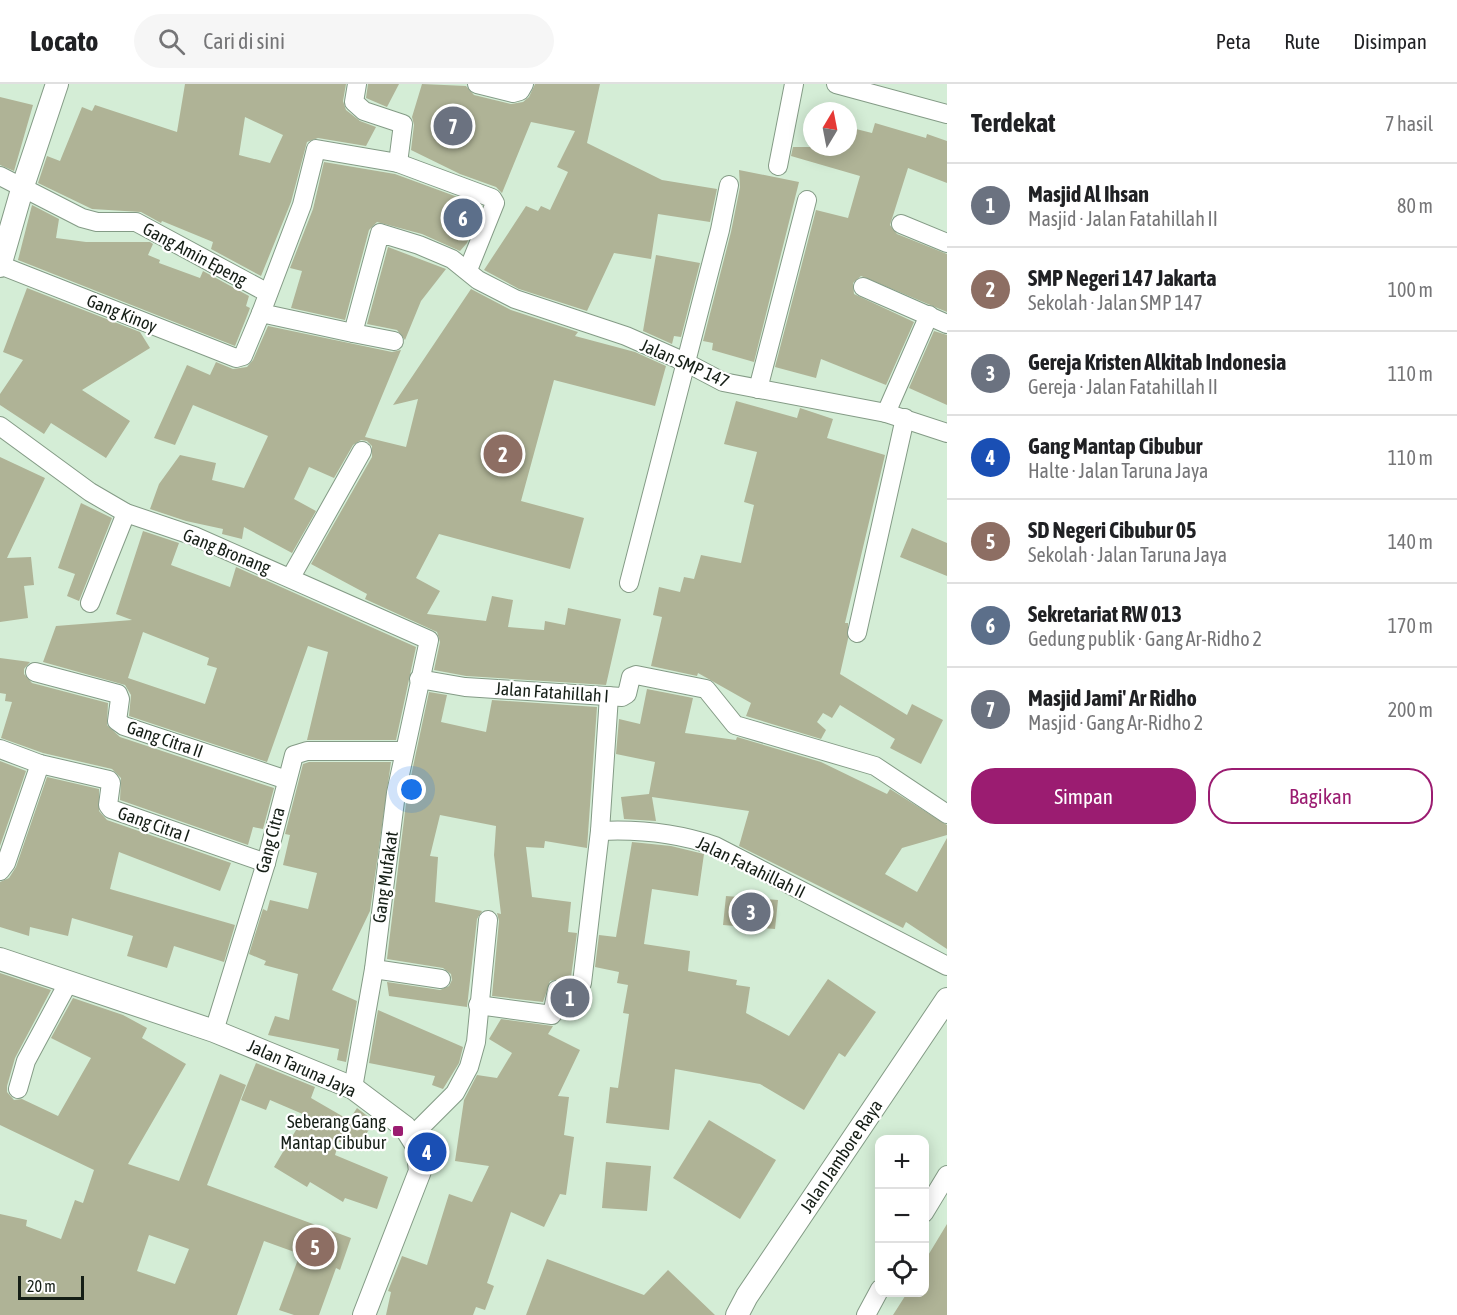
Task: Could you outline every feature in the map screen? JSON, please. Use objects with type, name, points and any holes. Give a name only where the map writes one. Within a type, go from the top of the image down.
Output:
[{"type":"street","points":[[0,265],[57,84]]},
{"type":"street","points":[[357,84],[354,102],[359,108],[403,124],[398,163]]},
{"type":"street","points":[[477,84],[513,93],[520,91],[524,84]]},
{"type":"street","points":[[778,166],[794,84]]},
{"type":"street","points":[[836,84],[947,114]]},
{"type":"street","points":[[394,341],[261,314],[302,205],[314,151],[319,148],[398,163],[492,198],[495,203],[490,219],[468,270]]},
{"type":"street","name":"Gang Amin Epeng","points":[[0,176],[82,218],[97,222],[136,222],[268,293]]},
{"type":"street","points":[[629,583],[729,185]]},
{"type":"street","points":[[758,389],[807,200]]},
{"type":"street","points":[[901,224],[947,243]]},
{"type":"street","name":"Jalan SMP 147","points":[[353,333],[380,233],[419,244],[452,259],[478,280],[515,299],[606,329],[685,362],[723,382],[886,413],[947,433]]},
{"type":"street","name":"Gang Kinoy","points":[[0,265],[232,358],[243,356],[261,314]]},
{"type":"street","points":[[863,287],[947,324]]},
{"type":"street","points":[[886,413],[929,315]]},
{"type":"street","points":[[857,633],[905,418]]},
{"type":"street","name":"Gang Bronang","points":[[0,426],[90,492],[126,513],[194,536],[426,636],[429,645],[419,679]]},
{"type":"street","points":[[291,577],[362,451]]},
{"type":"street","points":[[90,603],[126,513]]},
{"type":"street","name":"Gang Citra II","points":[[35,672],[118,694],[120,699],[117,721],[124,726],[287,780]]},
{"type":"street","name":"Jalan Fatahillah I","points":[[419,679],[465,687],[609,696],[626,695],[631,677],[636,675],[706,689],[735,725],[875,766],[947,813]]},
{"type":"street","name":"Gang Mufakat","points":[[353,1088],[374,969],[381,900],[403,751],[419,679]]},
{"type":"street","points":[[478,1005],[552,1015],[557,990],[578,987],[585,977],[600,831],[609,696]]},
{"type":"street","name":"Gang Citra I","points":[[0,749],[40,764],[110,781],[108,806],[111,809],[266,863]]},
{"type":"street","name":"Gang Citra","points":[[214,1030],[266,863],[287,780],[297,752],[403,751]]},
{"type":"street","points":[[0,871],[12,848],[40,764]]},
{"type":"street","name":"Jalan Fatahillah II","points":[[600,831],[653,831],[683,835],[715,846],[947,966]]},
{"type":"street","points":[[412,1136],[455,1094],[466,1075],[476,1042],[488,920]]},
{"type":"street","name":"Jalan Taruna Jaya","points":[[0,959],[214,1030],[353,1088],[402,1123],[412,1136],[420,1159],[420,1171],[364,1315]]},
{"type":"street","points":[[374,969],[441,979]]},
{"type":"street","points":[[18,1089],[26,1061],[68,983]]},
{"type":"street","name":"Jalan Jambore Raya","points":[[738,1315],[747,1296],[947,999]]},
{"type":"street","points":[[929,1205],[947,1175]]},
{"type":"street","points":[[867,1312],[875,1296]]},
{"type":"building","points":[[185,84],[346,84],[343,101],[346,110],[360,121],[376,127],[366,146],[318,138],[307,142],[291,202],[261,276],[211,249],[213,242],[162,221],[161,223],[141,212],[92,209],[38,183],[47,156],[60,161],[82,107],[92,111],[95,105],[177,132]],"holes":[[[245,117],[283,135],[270,163],[239,155]]]},
{"type":"building","points":[[368,84],[399,84],[387,107],[366,98]]},
{"type":"building","points":[[422,84],[466,86],[474,95],[511,104],[523,102],[529,97],[535,84],[600,84],[587,143],[662,180],[717,189],[710,222],[658,214],[651,259],[614,253],[587,311],[519,289],[484,270],[526,206],[538,211],[541,206],[550,210],[568,172],[557,167],[575,131],[531,122],[502,193],[496,187],[460,174],[411,150],[414,125],[412,117]]},
{"type":"building","points":[[0,97],[33,105],[14,171],[0,165]]},
{"type":"building","points":[[875,123],[926,138],[927,134],[947,141],[947,183],[908,168],[890,225],[897,234],[947,254],[947,312],[861,276],[853,283],[854,294],[914,322],[886,385],[821,359],[816,378],[775,367],[816,210],[848,218],[860,176],[791,156],[793,147],[803,147],[803,156],[857,156],[857,129],[872,133]]},
{"type":"building","points":[[324,162],[395,174],[482,206],[467,243],[460,251],[422,234],[377,222],[369,230],[345,320],[291,308],[302,271],[290,268],[313,209]]},
{"type":"building","points":[[739,170],[799,182],[754,362],[712,350],[713,343],[703,341],[731,232],[740,187]]},
{"type":"building","points":[[32,205],[59,219],[56,238],[86,242],[150,242],[153,244],[148,255],[160,260],[159,263],[200,278],[203,271],[249,296],[246,306],[250,308],[235,346],[18,260]]},
{"type":"building","points":[[388,247],[446,269],[421,301],[405,340],[397,330],[367,324]]},
{"type":"building","points":[[656,255],[700,263],[681,337],[674,336],[672,344],[643,331]]},
{"type":"building","points":[[27,288],[140,332],[150,348],[82,390],[130,421],[106,458],[51,423],[44,434],[0,405],[0,394],[23,360],[3,352]]},
{"type":"building","points":[[471,289],[511,310],[578,332],[575,336],[635,352],[666,366],[655,406],[554,380],[521,501],[584,518],[570,569],[439,534],[416,578],[440,591],[427,614],[486,621],[492,596],[513,600],[508,627],[544,630],[545,621],[565,625],[568,608],[621,619],[606,685],[466,676],[434,670],[440,642],[437,632],[365,599],[367,594],[311,564],[372,457],[372,446],[367,441],[361,440],[353,445],[334,478],[309,467],[294,499],[316,511],[292,553],[244,527],[242,539],[222,534],[223,529],[186,521],[150,509],[159,484],[180,455],[216,463],[212,480],[244,488],[268,436],[193,405],[175,445],[154,438],[187,365],[210,375],[216,362],[233,369],[247,367],[253,360],[268,326],[392,352],[401,350],[365,437],[406,447],[418,399],[393,405]]},
{"type":"building","points":[[934,331],[947,335],[947,405],[909,388]]},
{"type":"building","points":[[736,401],[797,418],[800,408],[833,419],[827,438],[885,455],[845,623],[848,623],[848,639],[840,674],[907,715],[912,704],[943,720],[921,764],[890,748],[895,739],[840,705],[832,718],[823,713],[817,722],[826,730],[821,739],[746,716],[751,703],[698,673],[697,676],[651,666],[662,617],[653,615],[659,587],[680,592],[684,577],[694,579],[701,555],[741,563],[754,505],[744,502],[757,452],[724,444]]},
{"type":"building","points":[[0,457],[45,478],[7,558],[31,557],[34,585],[24,586],[28,618],[0,622]]},
{"type":"building","points":[[81,503],[112,518],[79,601],[67,596],[75,574],[58,568]]},
{"type":"building","points":[[912,528],[947,543],[947,576],[900,557]]},
{"type":"building","points":[[143,531],[179,543],[171,565],[230,587],[236,567],[416,647],[396,740],[307,740],[328,652],[308,646],[267,762],[129,716],[131,695],[125,685],[43,662],[56,626],[132,620],[116,614]],"holes":[[[143,632],[209,658],[207,665],[217,668],[205,704],[128,678]]]},
{"type":"building","points":[[0,658],[30,662],[24,669],[24,674],[32,683],[108,703],[107,725],[120,737],[274,788],[263,829],[253,827],[248,845],[120,800],[121,778],[112,769],[43,753],[1,738],[12,702],[5,701],[6,694],[0,693]]},
{"type":"building","points":[[647,689],[693,698],[685,733],[736,740],[737,737],[821,762],[887,794],[890,789],[947,825],[947,835],[902,848],[885,874],[917,892],[947,838],[947,949],[906,922],[903,928],[739,846],[749,811],[652,797],[656,821],[624,819],[621,797],[649,794],[655,762],[616,754],[619,719],[640,724]]},
{"type":"building","points":[[429,692],[447,695],[441,722],[486,732],[492,700],[597,707],[587,848],[545,841],[544,848],[526,847],[532,897],[571,902],[568,932],[577,933],[571,977],[550,981],[543,1002],[492,996],[499,921],[497,913],[501,914],[494,855],[496,826],[440,815],[430,856],[438,857],[435,902],[482,911],[477,919],[467,1007],[389,996],[387,982],[440,990],[449,986],[452,980],[451,974],[443,968],[387,959],[407,795]]},
{"type":"building","points":[[0,761],[26,771],[0,846]]},
{"type":"building","points":[[309,762],[391,762],[370,911],[332,990],[357,1001],[346,1062],[337,1060],[339,1049],[268,1035],[275,1016],[289,1020],[298,974],[264,965],[266,961],[249,954],[263,909],[267,911],[270,900],[308,909],[317,873],[283,865],[290,835],[285,834],[303,764]]},
{"type":"building","points":[[47,777],[99,789],[99,811],[107,820],[231,863],[220,891],[119,852],[110,889],[235,925],[224,962],[174,946],[167,968],[127,956],[133,936],[72,918],[68,936],[30,927],[29,936],[0,927],[0,882],[9,878],[16,867]]},
{"type":"building","points":[[632,842],[671,846],[704,854],[698,896],[652,889],[644,944],[690,951],[688,971],[737,980],[736,985],[750,987],[746,1013],[789,1036],[828,979],[876,1012],[845,1057],[839,1053],[804,1110],[760,1084],[675,1069],[669,1130],[606,1123],[610,1087],[618,1088],[629,1014],[623,1013],[628,985],[617,983],[619,972],[595,967],[599,935],[616,937]]},
{"type":"building","points":[[726,896],[778,900],[775,929],[723,925]]},
{"type":"building","points":[[0,973],[51,990],[15,1058],[7,1086],[7,1092],[14,1100],[22,1099],[58,1116],[91,1058],[51,1038],[73,998],[123,1015],[147,1028],[142,1038],[186,1064],[128,1164],[179,1181],[220,1074],[246,1085],[207,1185],[351,1238],[340,1270],[336,1268],[319,1315],[294,1315],[279,1310],[300,1254],[264,1241],[237,1315],[0,1315],[0,1214],[27,1220],[26,1226],[61,1239],[75,1200],[83,1203],[94,1170],[0,1125]],"holes":[[[149,1235],[189,1249],[175,1284],[137,1271]]]},
{"type":"building","points":[[378,1010],[463,1047],[459,1063],[443,1089],[432,1085],[435,1076],[369,1063]]},
{"type":"building","points":[[501,1019],[553,1026],[548,1034],[580,1050],[558,1096],[569,1097],[564,1135],[574,1137],[566,1195],[560,1194],[544,1227],[511,1212],[487,1283],[494,1286],[485,1310],[476,1307],[473,1315],[386,1315],[391,1292],[388,1291],[402,1256],[427,1265],[449,1194],[472,1202],[489,1166],[455,1161],[464,1100],[477,1075],[497,1078],[512,1053],[489,1039]]},
{"type":"building","points":[[256,1063],[315,1087],[311,1098],[349,1120],[357,1108],[374,1121],[359,1146],[339,1142],[335,1155],[388,1177],[377,1209],[345,1198],[343,1202],[310,1182],[307,1187],[274,1167],[305,1115],[270,1100],[266,1110],[241,1100]]},
{"type":"building","points":[[709,1120],[776,1160],[740,1219],[673,1178]]},
{"type":"building","points":[[606,1162],[651,1166],[647,1211],[602,1208]]},
{"type":"building","points":[[947,1224],[947,1315],[893,1315],[904,1297],[929,1297],[929,1254]]},
{"type":"building","points":[[547,1259],[644,1295],[668,1270],[715,1315],[526,1315]]},
{"type":"place","name":"Masjid Jami' Ar Ridho","points":[[453,126]]},
{"type":"place","name":"Sekretariat RW 013","points":[[463,218]]},
{"type":"place","name":"SMP Negeri 147 Jakarta","points":[[503,454]]},
{"type":"place","name":"Gereja Kristen Alkitab Indonesia","points":[[751,912]]},
{"type":"place","name":"Masjid Al Ihsan","points":[[570,998]]},
{"type":"place","name":"Seberang Gang Mantap Cibubur","points":[[398,1131]]},
{"type":"place","name":"Gang Mantap Cibubur","points":[[427,1152]]},
{"type":"place","name":"SD Negeri Cibubur 05","points":[[315,1247]]}]
